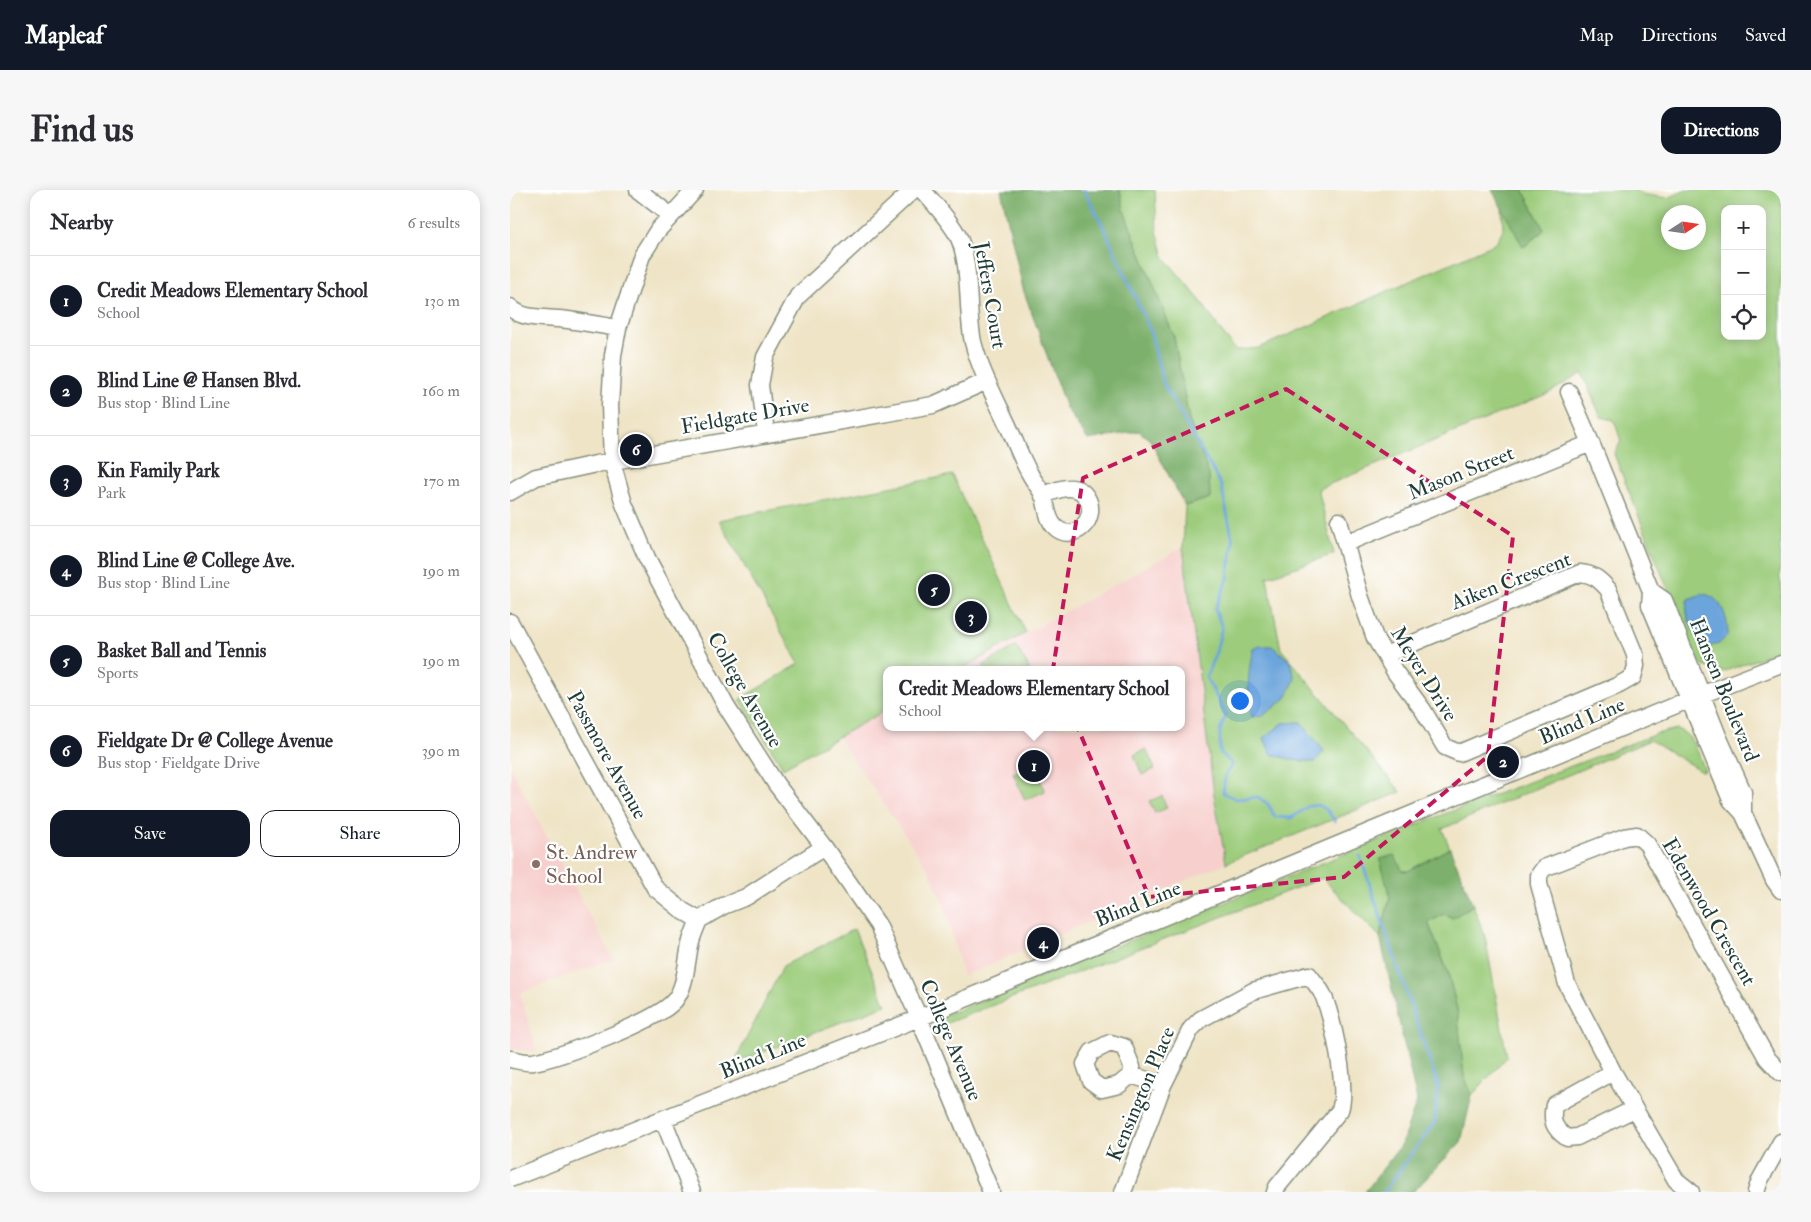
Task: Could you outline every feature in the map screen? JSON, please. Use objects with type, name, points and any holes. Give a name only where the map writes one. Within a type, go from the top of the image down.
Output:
[{"type":"street","points":[[638,190],[671,216]]},
{"type":"street","name":"College Avenue","points":[[695,190],[658,230],[642,255],[618,328],[613,355],[610,397],[612,462],[624,504],[647,558],[726,706],[776,784],[824,847],[878,925],[919,1018],[991,1192]]},
{"type":"street","points":[[766,433],[760,385],[765,357],[798,296],[913,190]]},
{"type":"street","name":"Jeffers Court","points":[[922,190],[957,235],[962,247],[965,258],[968,313],[973,341],[987,381],[1030,473],[1043,496]]},
{"type":"street","points":[[510,307],[514,312],[532,317],[618,328]]},
{"type":"street","name":"Fieldgate Drive","points":[[510,492],[536,477],[766,433],[933,405],[987,381]]},
{"type":"street","name":"Hansen Boulevard","points":[[1569,392],[1591,442],[1650,591],[1664,600],[1695,697],[1718,736],[1743,792],[1743,812],[1774,880],[1781,890]]},
{"type":"street","name":"Mason Street","points":[[1346,543],[1591,442]]},
{"type":"street","name":"Meyer Drive","points":[[1339,521],[1360,596],[1375,638],[1395,672],[1423,710],[1445,747],[1459,753]]},
{"type":"street","name":"Aiken Crescent","points":[[1385,655],[1580,573],[1592,574],[1601,580],[1608,589],[1634,655],[1636,666],[1633,677],[1619,685],[1459,753]]},
{"type":"street","name":"Passmore Avenue","points":[[510,622],[655,888],[683,911],[699,920]]},
{"type":"street","name":"Blind Line","points":[[510,1180],[919,1018],[1695,697],[1781,664]]},
{"type":"street","name":"Edenwood Crescent","points":[[1691,1192],[1676,1180],[1634,1109],[1567,984],[1543,900],[1539,875],[1544,868],[1624,837],[1637,835],[1648,844],[1767,1058],[1781,1073]]},
{"type":"street","points":[[510,1059],[530,1062],[554,1057],[580,1048],[658,1013],[670,1005],[681,988],[691,942],[699,920],[723,906],[746,897],[824,847]]},
{"type":"street","name":"Kensington Place","points":[[1123,1192],[1163,1085],[1191,1029],[1201,1019],[1253,991],[1309,975],[1324,996],[1340,1057],[1343,1101],[1340,1110],[1275,1192]]},
{"type":"street","points":[[1614,1072],[1554,1105],[1552,1118],[1556,1128],[1567,1138],[1577,1137],[1634,1109]]},
{"type":"street","points":[[1131,1075],[1163,1085]]},
{"type":"street","points":[[664,1119],[692,1192]]},
{"type":"street","points":[[1756,1192],[1760,1180],[1781,1142]]},
{"type":"highlighted area","points":[[1286,389],[1513,536],[1488,756],[1344,877],[1149,897],[1053,669],[1083,478]]},
{"type":"shaded area","points":[[1183,547],[1214,795],[1226,863],[963,976],[944,904],[929,870],[838,737],[883,712],[883,731],[1185,731],[1185,666],[967,666]]},
{"type":"shaded area","name":"St. Andrew School","points":[[510,768],[613,959],[520,993],[537,1052],[510,1049]]},
{"type":"green space","points":[[1001,190],[1120,190],[1124,211],[1174,337],[1189,420],[1209,475],[1210,498],[1185,506],[1150,440],[1139,431],[1088,440],[1066,408],[1023,289]]},
{"type":"green space","points":[[1120,190],[1155,190],[1157,231],[1164,257],[1200,300],[1236,350],[1238,350],[1259,348],[1496,243],[1503,229],[1502,208],[1524,247],[1544,230],[1523,190],[1636,190],[1640,194],[1668,198],[1686,190],[1781,190],[1781,650],[1723,672],[1703,666],[1694,655],[1614,454],[1621,441],[1614,420],[1601,417],[1582,373],[1549,393],[1318,489],[1334,554],[1267,577],[1281,649],[1401,792],[1226,863],[1214,795],[1183,547],[1185,506],[1210,498],[1209,475],[1189,420],[1174,337],[1124,211]],"holes":[[[1703,594],[1703,648],[1688,618],[1687,612],[1688,599]],[[1301,722],[1315,762],[1293,760],[1271,754],[1264,738],[1283,723]]]},
{"type":"green space","points":[[1492,190],[1523,190],[1544,230],[1523,247]]},
{"type":"green space","points":[[952,475],[1026,633],[967,666],[883,666],[883,712],[783,768],[740,699],[799,664],[719,520]]},
{"type":"green space","points":[[1016,646],[1028,666],[984,666]]},
{"type":"green space","points":[[1677,729],[1692,741],[1705,771],[1701,771],[1650,740],[1442,829],[1450,848],[1408,871],[1403,871],[1380,860],[1390,897],[1380,937],[1322,878],[934,1028],[943,1016],[1439,816],[1656,734]]},
{"type":"green space","points":[[1146,749],[1155,769],[1142,775],[1134,755]]},
{"type":"green space","points":[[1033,764],[1045,791],[1025,800],[1013,773]]},
{"type":"green space","points":[[1162,796],[1167,808],[1155,813],[1149,801]]},
{"type":"green space","points":[[1450,848],[1473,905],[1453,918],[1444,914],[1428,923],[1448,972],[1457,1009],[1464,1076],[1472,1095],[1461,1142],[1413,1192],[1365,1192],[1401,1145],[1417,1101],[1380,937],[1390,897],[1380,859],[1394,855],[1403,871],[1408,871]]},
{"type":"green space","points":[[1473,905],[1485,936],[1507,1057],[1472,1095],[1464,1076],[1457,1009],[1448,972],[1428,922],[1444,914],[1453,918]]},
{"type":"green space","points":[[854,929],[886,1005],[734,1063],[783,966]]},
{"type":"water","points":[[1703,594],[1715,599],[1723,609],[1728,635],[1719,644],[1703,648],[1688,618],[1687,605],[1688,599]]},
{"type":"water","points":[[1259,646],[1272,646],[1291,662],[1295,679],[1286,698],[1263,716],[1252,717],[1248,692],[1249,674],[1253,649]]},
{"type":"water","points":[[1301,722],[1324,751],[1315,762],[1293,760],[1271,754],[1264,738],[1283,723]]},
{"type":"waterway","points":[[1084,190],[1103,226],[1150,330],[1163,383],[1221,485],[1233,541],[1228,578],[1215,609],[1222,627],[1216,652],[1206,677],[1226,715],[1220,731],[1220,752],[1232,764],[1225,776],[1223,793],[1236,799],[1258,797],[1268,804],[1275,817],[1291,818],[1309,806],[1319,805],[1327,810],[1335,821]]},
{"type":"waterway","points":[[1360,856],[1438,1085],[1435,1122],[1384,1192]]},
{"type":"place","name":"Fieldgate Dr @ College Avenue","points":[[636,450]]},
{"type":"place","name":"Basket Ball and Tennis","points":[[934,590]]},
{"type":"place","name":"Kin Family Park","points":[[971,617]]},
{"type":"place","name":"Blind Line @ Hansen Blvd.","points":[[1503,762]]},
{"type":"place","name":"Credit Meadows Elementary School","points":[[1034,766]]},
{"type":"place","name":"St. Andrew School","points":[[536,864]]},
{"type":"place","name":"Blind Line @ College Ave.","points":[[1043,943]]}]
